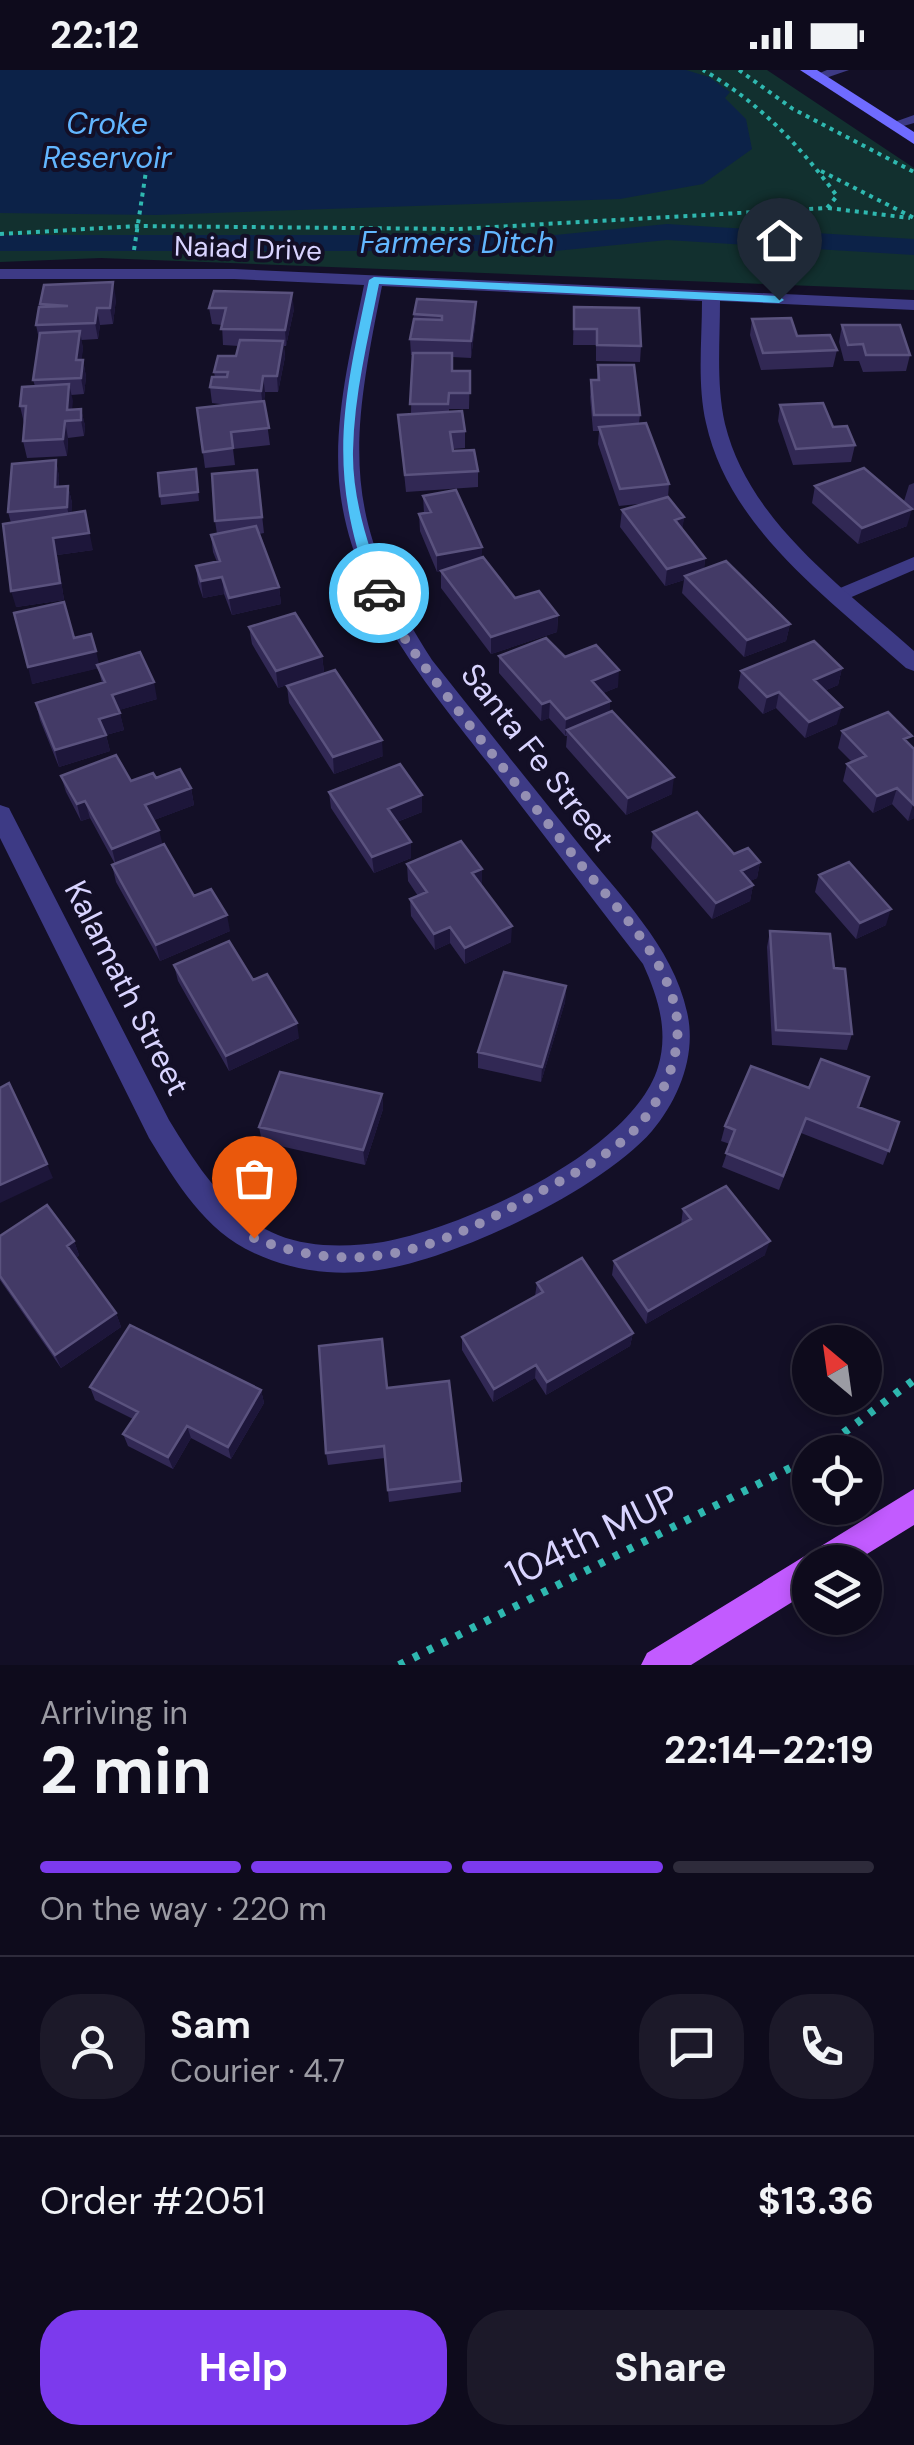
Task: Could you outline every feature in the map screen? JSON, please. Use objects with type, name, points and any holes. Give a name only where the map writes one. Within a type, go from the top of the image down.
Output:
[{"type":"main road","points":[[812,73],[914,139]]},
{"type":"main road","points":[[851,1545],[914,1506]]},
{"type":"main road","points":[[659,1665],[792,1582]]},
{"type":"street","name":"Naiad Drive","points":[[1,279],[148,272],[914,305]]},
{"type":"street","name":"Santa Fe Street","points":[[374,280],[354,381],[346,454],[359,540],[371,574],[389,616],[424,665],[640,936],[666,985],[677,1020],[672,1069],[640,1124],[604,1154],[525,1200]]},
{"type":"street","points":[[711,297],[713,406],[723,447],[748,500],[840,595],[914,663]]},
{"type":"street","name":"Kalamath Street","points":[[0,814],[159,1129],[186,1173],[254,1238],[289,1252],[341,1260],[388,1256],[426,1246],[525,1200]]},
{"type":"lane","points":[[812,73],[842,70]]},
{"type":"lane","points":[[892,125],[914,119]]},
{"type":"lane","points":[[840,595],[914,563]]},
{"type":"path","points":[[703,70],[729,83],[796,140],[836,196],[827,208]]},
{"type":"path","points":[[740,70],[793,109],[914,172]]},
{"type":"path","points":[[133,246],[148,158]]},
{"type":"path","points":[[817,169],[914,218]]},
{"type":"path","points":[[0,234],[139,226],[323,224],[458,229],[827,208],[914,218]]},
{"type":"path","points":[[841,1435],[914,1380]]},
{"type":"path","name":"104th MUP","points":[[400,1665],[792,1467]]},
{"type":"green space","points":[[0,70],[767,70],[914,168],[914,290],[101,258],[0,262]]},
{"type":"water","name":"Croke Reservoir","points":[[0,70],[686,70],[709,77],[730,92],[725,98],[746,119],[752,149],[703,184],[620,199],[156,215],[0,213]]},
{"type":"building","points":[[113,282],[110,308],[97,308],[95,323],[36,325],[39,307],[68,306],[40,304],[44,285]]},
{"type":"building","points":[[214,291],[292,293],[285,330],[221,329],[226,308],[209,308]]},
{"type":"building","points":[[417,299],[476,302],[471,341],[410,339],[414,319],[442,320],[442,316],[414,314]]},
{"type":"building","points":[[574,307],[639,308],[641,346],[597,345],[597,329],[574,329]]},
{"type":"building","points":[[791,318],[797,336],[830,335],[837,350],[763,353],[752,319]]},
{"type":"building","points":[[842,325],[900,325],[910,355],[866,355],[863,344],[848,345]]},
{"type":"building","points":[[80,331],[76,360],[83,360],[81,378],[33,380],[40,333]]},
{"type":"building","points":[[240,340],[283,341],[277,376],[263,376],[261,391],[210,387],[212,377],[227,377],[228,372],[214,372],[218,356],[236,356]]},
{"type":"building","points":[[413,353],[452,353],[452,371],[470,371],[470,393],[449,393],[448,404],[410,404]]},
{"type":"building","points":[[598,365],[634,365],[640,415],[594,415],[591,380],[599,380]]},
{"type":"building","points":[[69,384],[67,410],[81,409],[81,420],[65,421],[63,439],[23,441],[26,406],[20,406],[22,387]]},
{"type":"building","points":[[264,401],[269,428],[231,432],[233,448],[203,452],[197,408]]},
{"type":"building","points":[[823,403],[833,427],[847,426],[855,445],[796,449],[780,405]]},
{"type":"building","points":[[462,411],[465,431],[450,432],[453,451],[474,450],[478,471],[405,475],[398,415]]},
{"type":"building","points":[[646,423],[669,484],[620,489],[599,427]]},
{"type":"building","points":[[56,460],[55,487],[68,486],[67,507],[8,512],[12,464]]},
{"type":"building","points":[[864,468],[912,509],[862,528],[815,486]]},
{"type":"building","points":[[196,469],[198,492],[160,496],[158,473]]},
{"type":"building","points":[[257,470],[262,517],[215,521],[212,474]]},
{"type":"building","points":[[456,490],[482,547],[437,555],[419,514],[431,512],[423,496]]},
{"type":"building","points":[[668,497],[684,517],[675,520],[705,558],[667,569],[622,510]]},
{"type":"building","points":[[85,511],[89,533],[53,538],[60,583],[11,591],[3,524]]},
{"type":"building","points":[[256,526],[279,587],[229,598],[222,577],[201,581],[196,566],[220,561],[211,535]]},
{"type":"building","points":[[483,557],[515,598],[539,591],[558,615],[491,637],[441,571]]},
{"type":"building","points":[[726,561],[790,624],[747,640],[685,576]]},
{"type":"building","points":[[64,602],[74,638],[91,634],[96,651],[28,667],[14,613]]},
{"type":"building","points":[[295,613],[322,656],[276,671],[249,627]]},
{"type":"building","points":[[546,638],[565,657],[596,645],[619,670],[592,681],[610,701],[566,719],[550,701],[542,704],[499,656]]},
{"type":"building","points":[[814,641],[842,668],[814,680],[842,707],[809,722],[779,692],[767,697],[741,671]]},
{"type":"building","points":[[140,652],[154,682],[112,695],[120,713],[99,719],[106,735],[55,750],[36,703],[105,682],[97,665]]},
{"type":"building","points":[[335,670],[382,740],[333,757],[287,686]]},
{"type":"building","points":[[612,711],[674,777],[628,798],[567,730]]},
{"type":"building","points":[[888,712],[912,736],[904,739],[914,749],[913,804],[897,788],[877,796],[847,764],[866,756],[842,731]]},
{"type":"building","points":[[116,755],[131,781],[153,773],[156,778],[180,769],[191,788],[145,805],[159,830],[112,849],[85,801],[77,804],[61,776]]},
{"type":"building","points":[[400,764],[422,795],[388,809],[411,842],[372,857],[329,792]]},
{"type":"building","points":[[697,812],[734,854],[748,848],[760,862],[741,871],[753,885],[716,903],[653,832]]},
{"type":"building","points":[[461,841],[482,869],[472,873],[512,926],[465,948],[450,927],[434,934],[410,899],[427,892],[407,864]]},
{"type":"building","points":[[164,844],[194,896],[211,889],[227,915],[156,945],[112,865]]},
{"type":"building","points":[[849,862],[891,909],[860,923],[819,875]]},
{"type":"building","points":[[770,931],[830,934],[834,968],[845,969],[852,1034],[776,1030]]},
{"type":"building","points":[[229,941],[253,980],[267,974],[297,1023],[226,1056],[174,965]]},
{"type":"building","points":[[504,972],[566,986],[542,1067],[478,1052]]},
{"type":"building","points":[[821,1059],[869,1077],[858,1107],[899,1122],[889,1151],[806,1118],[783,1176],[726,1153],[735,1130],[725,1126],[751,1066],[809,1088]]},
{"type":"building","points":[[280,1072],[382,1094],[363,1150],[259,1127]]},
{"type":"building","points":[[9,1083],[47,1164],[0,1185],[0,1088]]},
{"type":"building","points":[[726,1186],[770,1241],[648,1311],[614,1261],[691,1219],[683,1209]]},
{"type":"building","points":[[47,1205],[74,1241],[67,1246],[116,1313],[55,1355],[0,1276],[0,1236]]},
{"type":"building","points":[[582,1258],[633,1333],[547,1382],[536,1365],[494,1389],[462,1337],[543,1292],[537,1283]]},
{"type":"building","points":[[130,1325],[261,1390],[228,1447],[187,1426],[168,1457],[123,1434],[138,1412],[90,1387]]},
{"type":"building","points":[[382,1339],[387,1388],[449,1381],[461,1481],[388,1490],[384,1446],[326,1453],[319,1346]]},
{"type":"waterway","name":"Farmers Ditch","points":[[0,243],[555,243],[667,232],[914,247]]},
{"type":"way so far","points":[[254,1238],[289,1252],[341,1260],[388,1256],[466,1229],[604,1154],[640,1124],[672,1069],[677,1044],[672,998],[640,936],[444,692],[389,616],[379,593]]},
{"type":"route","points":[[379,593],[359,540],[348,488],[346,454],[354,381],[374,280],[779,300]]}]
